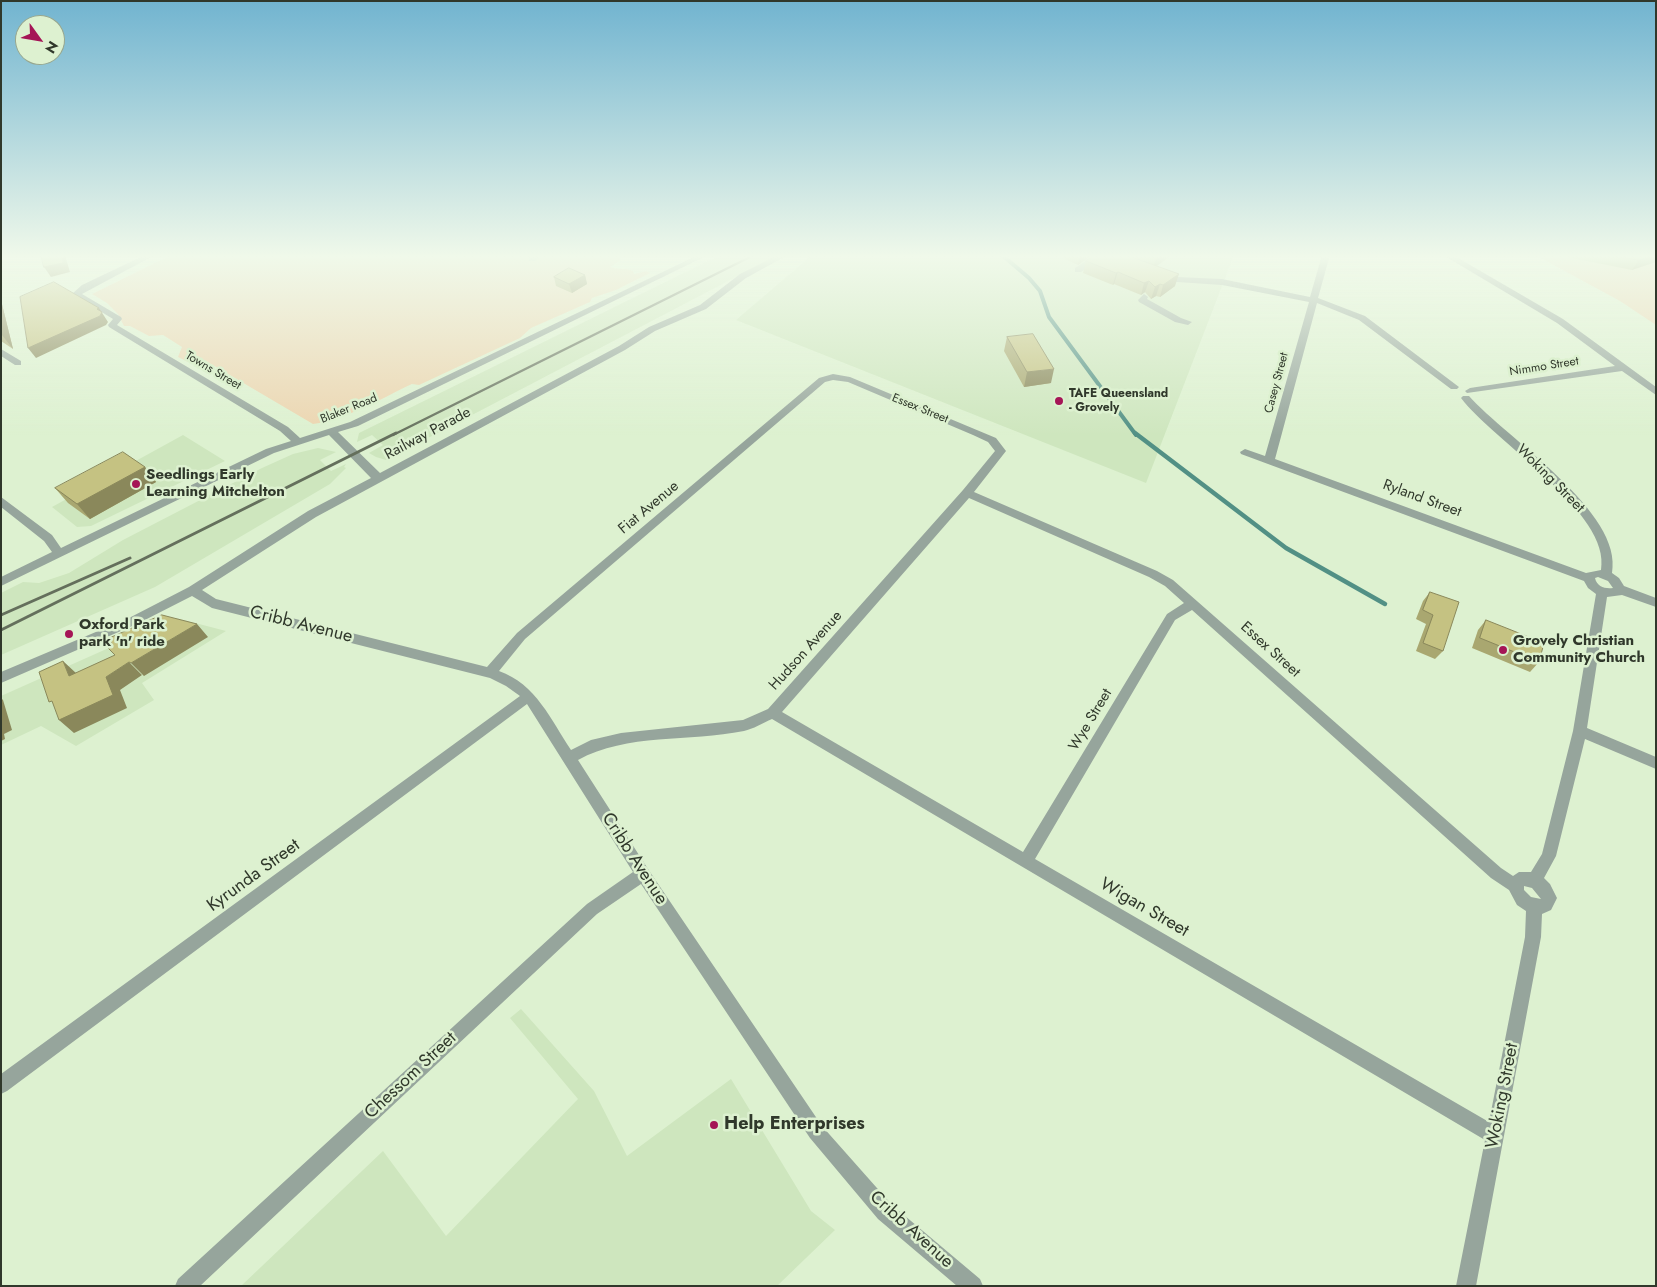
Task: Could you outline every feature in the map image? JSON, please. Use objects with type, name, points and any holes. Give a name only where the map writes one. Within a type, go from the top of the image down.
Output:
[{"type":"street","name":"Towns Street","points":[[111,315],[118,319],[112,325],[284,429],[298,441]]},
{"type":"street","name":"Blaker Road","points":[[1,582],[270,451],[354,424],[580,315]]},
{"type":"street","name":"Railway Parade","points":[[1,678],[136,619],[194,590],[312,514],[622,348],[652,329],[686,315]]},
{"type":"street","points":[[1169,315],[1178,320],[1188,322]]},
{"type":"street","name":"Casey Street","points":[[1269,460],[1308,315]]},
{"type":"street","points":[[1355,315],[1362,318],[1454,387],[1461,387],[1468,394]]},
{"type":"street","points":[[1548,315],[1656,392]]},
{"type":"street","points":[[1,352],[18,363]]},
{"type":"street","name":"Nimmo Street","points":[[1468,394],[1622,368]]},
{"type":"street","name":"Essex Street","points":[[833,377],[850,380],[978,433],[992,440],[1002,451]]},
{"type":"street","name":"Fiat Avenue","points":[[491,672],[521,636],[822,380],[833,377]]},
{"type":"street","name":"Woking Street","points":[[1468,394],[1477,411],[1570,495],[1594,525],[1605,543],[1609,558],[1606,575]]},
{"type":"street","points":[[332,432],[378,478]]},
{"type":"street","name":"Hudson Avenue","points":[[569,758],[591,746],[621,739],[744,725],[773,712],[1002,451]]},
{"type":"street","name":"Ryland Street","points":[[1245,452],[1588,578]]},
{"type":"street","name":"Essex Street","points":[[967,493],[1153,574],[1169,583],[1496,873],[1515,886],[1522,899],[1532,905]]},
{"type":"street","points":[[1,501],[48,538],[60,554]]},
{"type":"street","points":[[1619,589],[1614,593],[1602,592],[1592,586],[1588,578],[1593,574],[1606,575],[1615,581],[1619,589],[1656,603]]},
{"type":"street","name":"Cribb Avenue","points":[[194,590],[212,603],[475,670],[491,672],[512,681],[529,696],[643,874],[816,1132],[885,1212],[974,1286]]},
{"type":"street","points":[[1534,881],[1549,856],[1580,730],[1602,592]]},
{"type":"street","name":"Wye Street","points":[[1025,862],[1171,617],[1193,604]]},
{"type":"street","name":"Kyrunda Street","points":[[1,1085],[529,696]]},
{"type":"street","name":"Wigan Street","points":[[773,712],[1025,862],[1496,1136]]},
{"type":"street","points":[[1580,730],[1656,763]]},
{"type":"street","name":"Chessom Street","points":[[185,1286],[592,909],[643,874]]},
{"type":"street","points":[[1515,886],[1519,880],[1534,881],[1544,888],[1548,902],[1542,907],[1532,905]]},
{"type":"street","name":"Woking Street","points":[[1466,1286],[1533,937],[1534,913],[1532,905]]},
{"type":"shaded area","points":[[119,315],[560,315],[531,328],[520,338],[419,385],[412,384],[339,418],[313,424],[206,361],[188,362],[178,357],[182,347],[163,335],[149,336],[130,326],[124,326]]},
{"type":"shaded area","points":[[598,315],[663,315],[386,460],[369,453],[383,445],[372,435],[357,442],[359,433]]},
{"type":"shaded area","name":"TAFE Queensland - Grovely","points":[[742,315],[1211,315],[1146,483],[736,320]]},
{"type":"shaded area","points":[[1641,315],[1656,315],[1656,325]]},
{"type":"shaded area","name":"Seedlings Early Learning Mitchelton","points":[[183,435],[225,461],[91,526],[77,527],[52,507]]},
{"type":"shaded area","points":[[318,448],[336,452],[320,460],[331,471],[346,464],[344,467],[346,468],[330,484],[155,587],[1,655],[1,593],[23,582],[39,583],[69,573],[123,540],[262,468],[293,454]]},
{"type":"shaded area","points":[[176,618],[226,631],[142,683],[154,700],[76,746],[41,726],[1,745],[1,696]]},
{"type":"shaded area","name":"Help Enterprises","points":[[521,1009],[594,1091],[627,1156],[731,1079],[811,1211],[835,1230],[777,1286],[241,1286],[383,1151],[446,1236],[578,1099],[510,1018]]},
{"type":"building","points":[[23,315],[100,315],[100,316],[28,348]]},
{"type":"building","points":[[1033,334],[1054,369],[1027,372],[1007,337]]},
{"type":"building","points":[[123,452],[145,467],[77,504],[55,488]]},
{"type":"building","points":[[1430,592],[1459,602],[1443,651],[1423,643],[1433,615],[1423,610]]},
{"type":"building","points":[[162,615],[197,624],[106,677],[113,695],[59,720],[52,701],[49,702],[39,672],[63,661],[69,676],[115,655],[106,646],[112,643],[108,639]]},
{"type":"building","points":[[1486,620],[1544,643],[1539,662],[1480,638]]},
{"type":"waterway","points":[[1048,315],[1136,435]]},
{"type":"waterway","points":[[1135,433],[1286,548],[1385,604]]},
{"type":"railway","points":[[393,435],[634,315]]},
{"type":"railway","points":[[1,630],[396,433]]},
{"type":"railway","points":[[1,615],[130,558]]},
{"type":"place","name":"TAFE Queensland - Grovely","points":[[1059,401]]},
{"type":"place","name":"Seedlings Early Learning Mitchelton","points":[[136,484]]},
{"type":"place","name":"Oxford Park park 'n' ride","points":[[69,634]]},
{"type":"place","name":"Grovely Christian Community Church","points":[[1503,650]]},
{"type":"place","name":"Help Enterprises","points":[[714,1125]]}]
